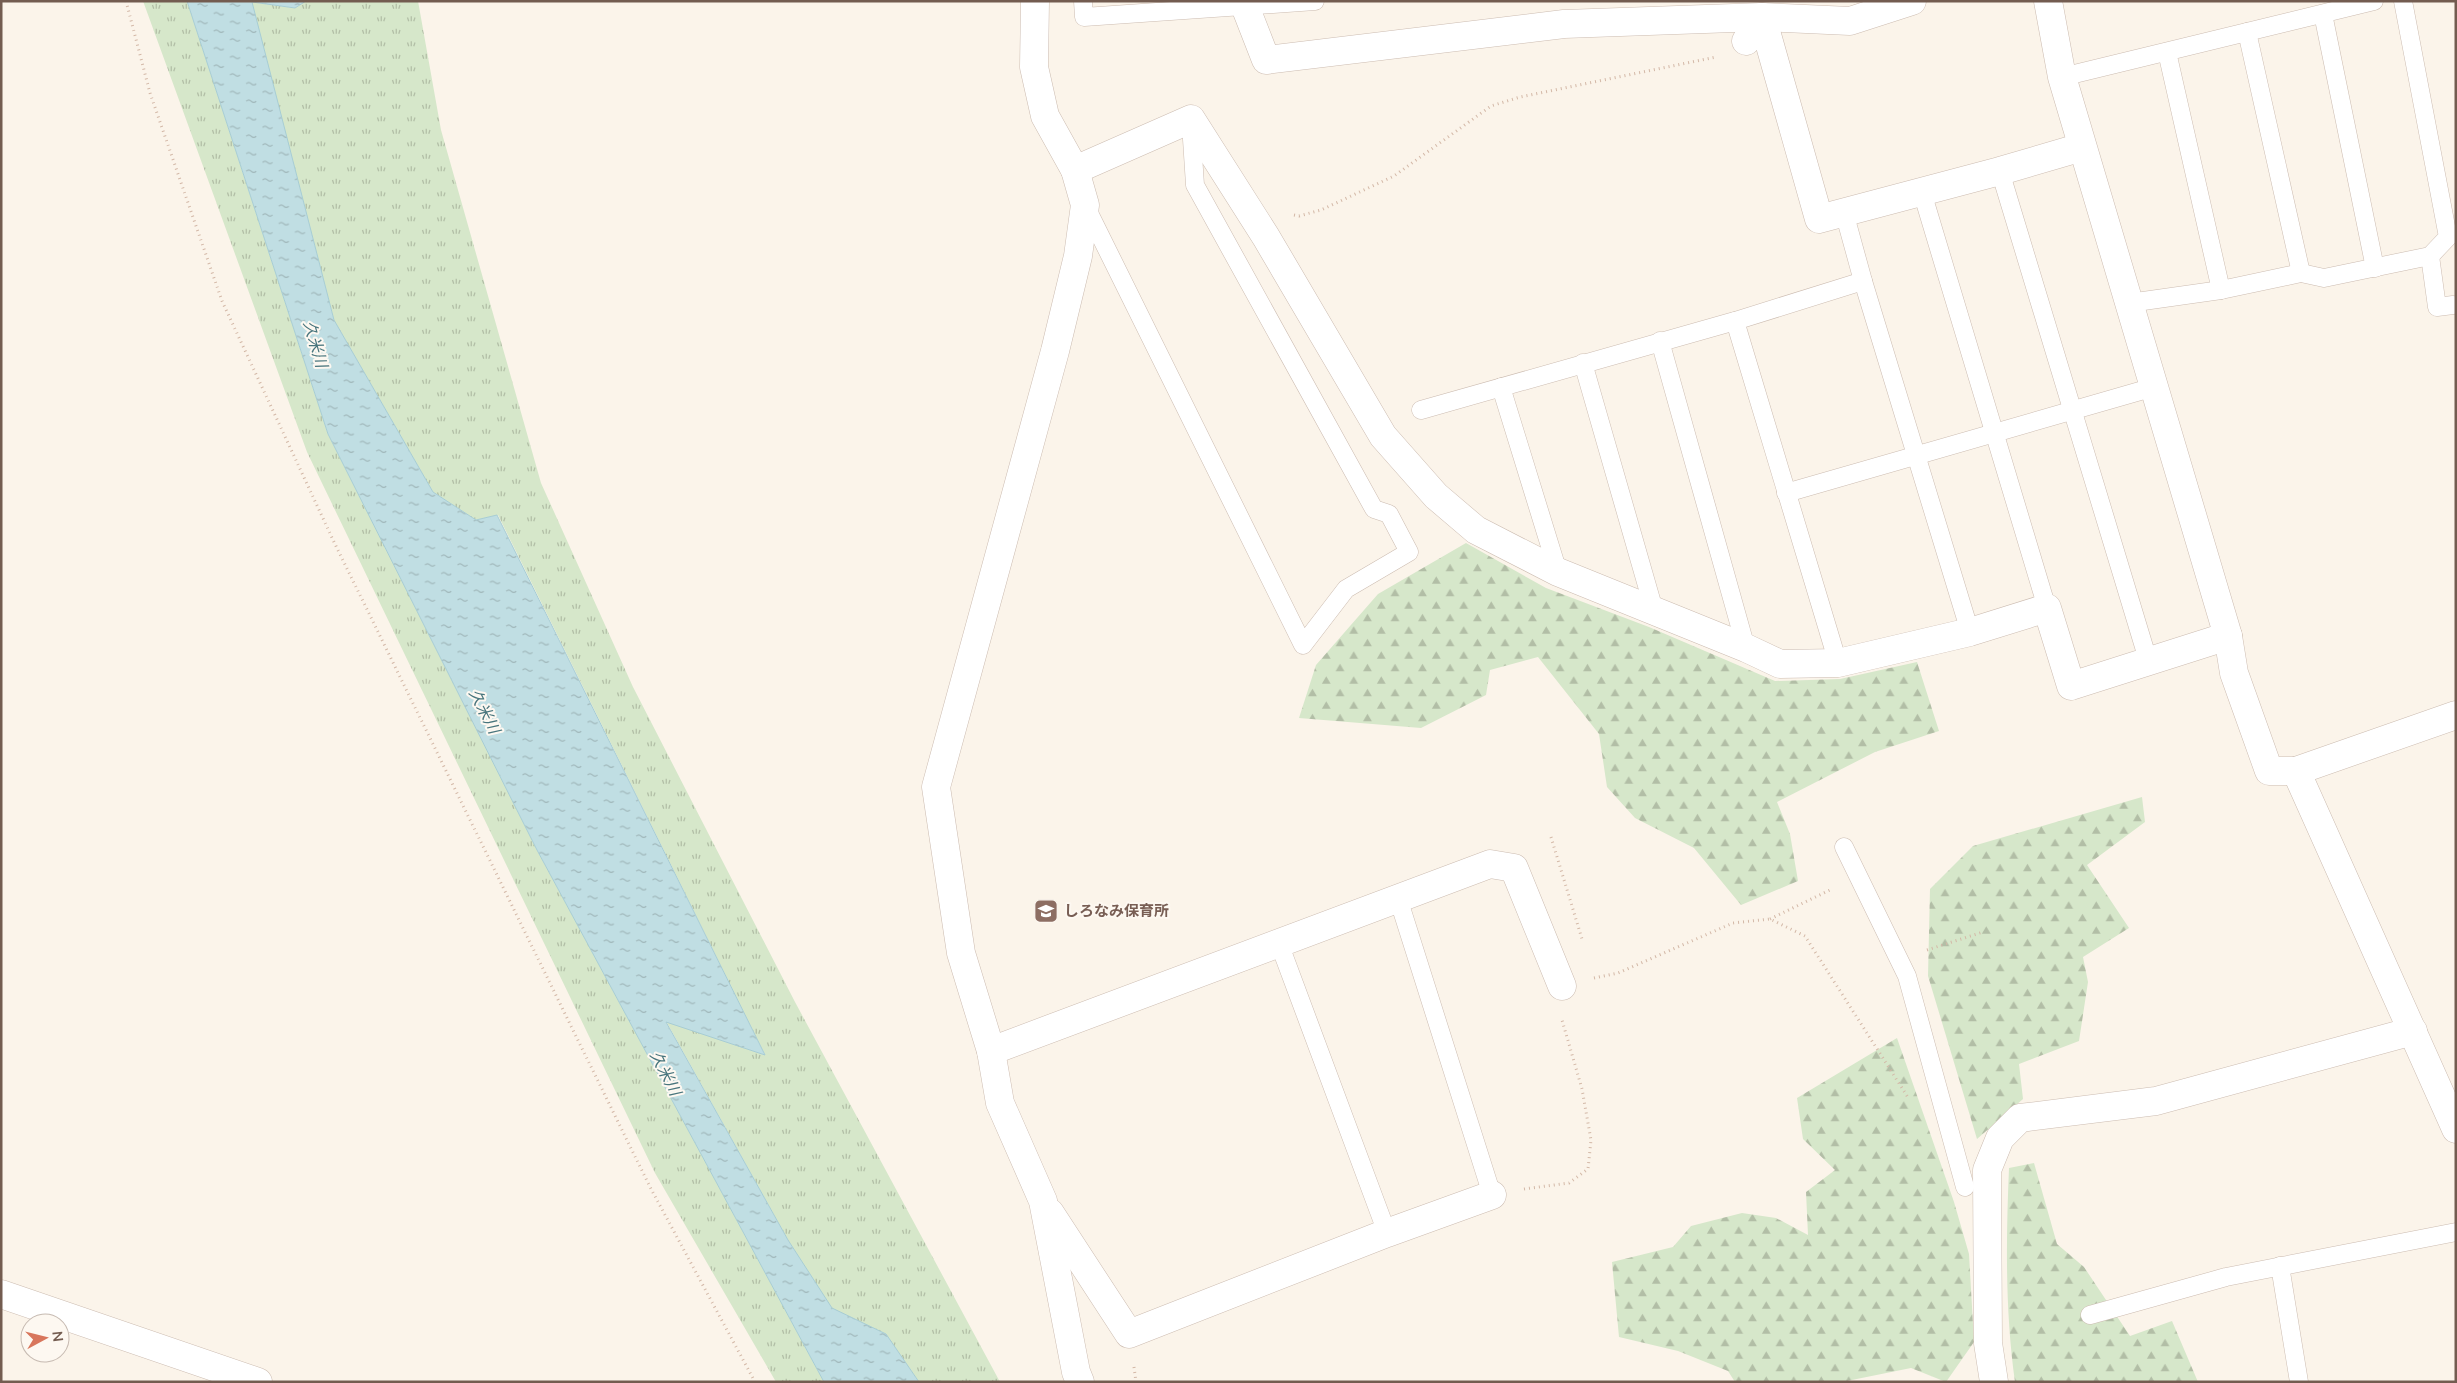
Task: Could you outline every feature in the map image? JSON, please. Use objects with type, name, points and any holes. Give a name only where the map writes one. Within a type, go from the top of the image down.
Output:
[{"type":"street","points":[[1035,1],[1034,67],[1045,116],[1075,170],[1085,205],[1078,256],[1055,351],[936,787],[961,953],[992,1051],[1000,1103],[1043,1201],[1129,1334],[1387,1233],[1492,1196]]},
{"type":"street","points":[[1243,4],[1266,60],[1564,24],[1762,17],[1850,21],[1912,1]]},
{"type":"street","points":[[2048,1],[2062,77],[2228,636],[2234,673],[2268,771],[2296,771],[2456,716]]},
{"type":"street","points":[[1746,41],[1762,17]]},
{"type":"street","points":[[1762,17],[1819,219],[2000,172],[2082,146]]},
{"type":"street","points":[[1075,170],[1191,119],[1266,237],[1384,436],[1436,496],[1476,530],[1558,572],[1746,648],[1780,664],[1838,663],[1970,632],[2047,608],[2071,686],[2228,636]]},
{"type":"street","points":[[2296,771],[2456,1129]]},
{"type":"street","points":[[992,1051],[1490,864],[1514,868],[1562,986]]},
{"type":"street","points":[[1994,1382],[1988,1343],[1988,1170],[2000,1138],[2020,1118],[2156,1101],[2413,1031]]},
{"type":"street","points":[[1043,1201],[1076,1372],[1080,1382]]},
{"type":"street","points":[[1,1294],[258,1382]]},
{"type":"lane","points":[[1083,1],[1084,17],[1243,4],[1315,1]]},
{"type":"lane","points":[[2062,77],[2374,1]]},
{"type":"lane","points":[[2128,303],[2221,290],[2301,274],[2324,278],[2375,268],[2430,256],[2448,237],[2403,1]]},
{"type":"lane","points":[[2323,14],[2375,268]]},
{"type":"lane","points":[[2247,32],[2301,274]]},
{"type":"lane","points":[[2167,52],[2221,290]]},
{"type":"lane","points":[[1085,205],[1303,645],[1346,589],[1409,552],[1388,514],[1374,509],[1195,185],[1191,119]]},
{"type":"lane","points":[[2000,172],[2148,660]]},
{"type":"lane","points":[[1922,192],[2047,608]]},
{"type":"lane","points":[[1844,212],[1863,282],[1970,632]]},
{"type":"lane","points":[[2430,256],[2437,307],[2453,305]]},
{"type":"lane","points":[[1421,410],[1735,321],[1863,282]]},
{"type":"lane","points":[[1735,321],[1838,663]]},
{"type":"lane","points":[[1660,341],[1746,648]]},
{"type":"lane","points":[[1583,363],[1654,610]]},
{"type":"lane","points":[[1501,387],[1558,572]]},
{"type":"lane","points":[[1786,493],[2154,387]]},
{"type":"lane","points":[[1844,847],[1908,976],[1965,1187]]},
{"type":"lane","points":[[1398,898],[1492,1196]]},
{"type":"lane","points":[[1279,943],[1387,1233]]},
{"type":"lane","points":[[2090,1315],[2226,1277],[2456,1232]]},
{"type":"lane","points":[[2280,1266],[2298,1382]]},
{"type":"path","points":[[126,1],[150,93],[222,301],[334,542],[650,1187],[755,1382]]},
{"type":"path","points":[[1291,215],[1299,216],[1321,210],[1394,176],[1491,106],[1520,97],[1719,56],[1746,41]]},
{"type":"path","points":[[1551,836],[1583,940]]},
{"type":"path","points":[[1492,1196],[1569,1183],[1588,1169],[1591,1140],[1582,1089],[1558,1008],[1562,986],[1618,973],[1733,923],[1770,919],[1820,896]]},
{"type":"path","points":[[1770,919],[1805,936],[1910,1100]]},
{"type":"path","points":[[1935,948],[1983,932]]},
{"type":"path","points":[[1592,969],[1594,978]]},
{"type":"green space","points":[[143,1],[187,1],[328,434],[537,850],[824,1382],[776,1382],[655,1173],[307,452]]},
{"type":"green space","points":[[306,1],[418,1],[441,130],[541,483],[633,687],[795,1002],[1000,1382],[919,1382],[886,1334],[832,1309],[788,1240],[666,1021],[765,1055],[498,515],[476,520],[433,492],[334,320],[251,2],[295,8]]},
{"type":"green space","points":[[1466,543],[1546,588],[1649,627],[1775,681],[1840,679],[1917,662],[1939,731],[1875,752],[1777,802],[1790,834],[1798,881],[1741,905],[1694,848],[1635,818],[1607,787],[1599,734],[1538,657],[1490,670],[1486,695],[1421,728],[1299,718],[1316,665],[1378,594]]},
{"type":"green space","points":[[2142,797],[2145,822],[2087,865],[2129,928],[2083,957],[2088,982],[2079,1041],[2019,1064],[2023,1099],[1977,1139],[1928,976],[1930,889],[1973,846]]},
{"type":"green space","points":[[1897,1038],[1954,1202],[1969,1254],[1974,1342],[1946,1382],[1911,1368],[1842,1382],[1735,1382],[1728,1371],[1678,1351],[1619,1337],[1612,1262],[1673,1247],[1691,1226],[1742,1213],[1776,1218],[1808,1235],[1806,1192],[1835,1170],[1803,1139],[1797,1098]]},
{"type":"green space","points":[[2034,1163],[2057,1244],[2084,1267],[2130,1336],[2172,1321],[2198,1382],[2015,1382],[2009,1329],[2007,1275],[2009,1168]]},
{"type":"water","name":"久米川","points":[[187,1],[306,1],[295,8],[252,2],[334,320],[433,492],[476,520],[497,515],[765,1055],[666,1022],[788,1240],[832,1308],[886,1334],[919,1382],[824,1382],[537,850],[328,434]]},
{"type":"place","name":"しろなみ保育所","points":[[1046,911]]}]
